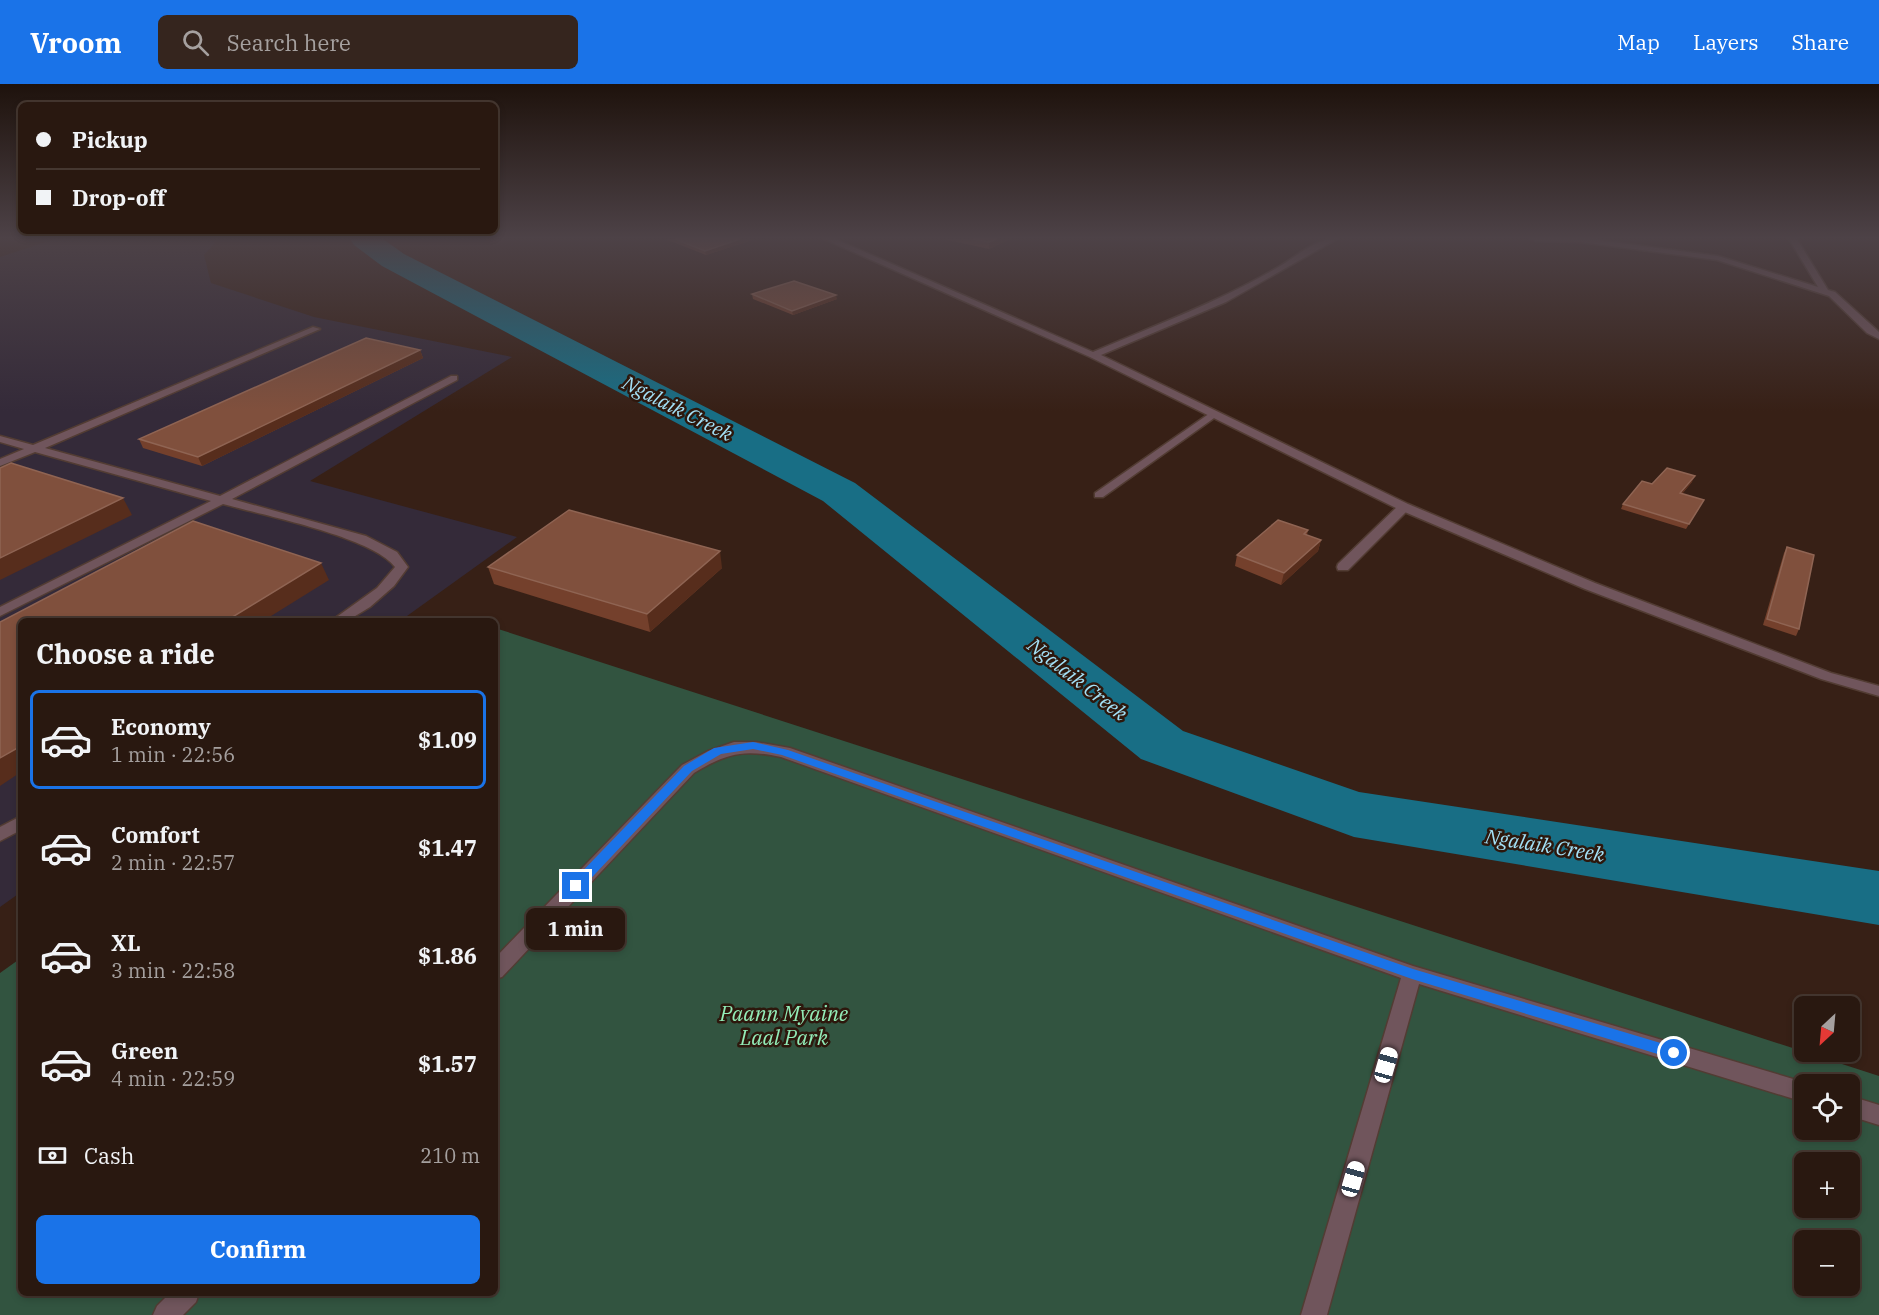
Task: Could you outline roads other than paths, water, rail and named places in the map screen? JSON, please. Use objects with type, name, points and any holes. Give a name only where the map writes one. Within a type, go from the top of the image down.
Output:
[{"type":"street","points":[[959,296],[1093,355],[1404,507],[1590,586],[1826,676],[1879,691]]},
{"type":"street","points":[[1093,355],[1229,296]]},
{"type":"street","points":[[1836,296],[1870,331],[1879,336]]},
{"type":"street","points":[[0,463],[316,329]]},
{"type":"street","points":[[0,612],[220,501],[454,378]]},
{"type":"street","points":[[1099,495],[1213,414]]},
{"type":"street","points":[[0,439],[362,539],[393,555],[402,567],[394,579],[367,603],[343,618]]},
{"type":"street","points":[[1343,567],[1404,507]]},
{"type":"street","points":[[498,968],[688,769],[718,751],[753,745],[784,752],[1412,974],[1794,1089]]},
{"type":"street","points":[[0,836],[18,824]]},
{"type":"street","points":[[1314,1315],[1412,974]]},
{"type":"street","points":[[1860,1109],[1879,1115]]},
{"type":"street","points":[[166,1315],[184,1296]]},
{"type":"waterway","name":"Ngalaik Creek","points":[[463,296],[839,492],[1162,745],[1354,814],[1879,898]]},
{"type":"park label","name":"Paann Myaine Laal Park","points":[[784,1025]]}]
